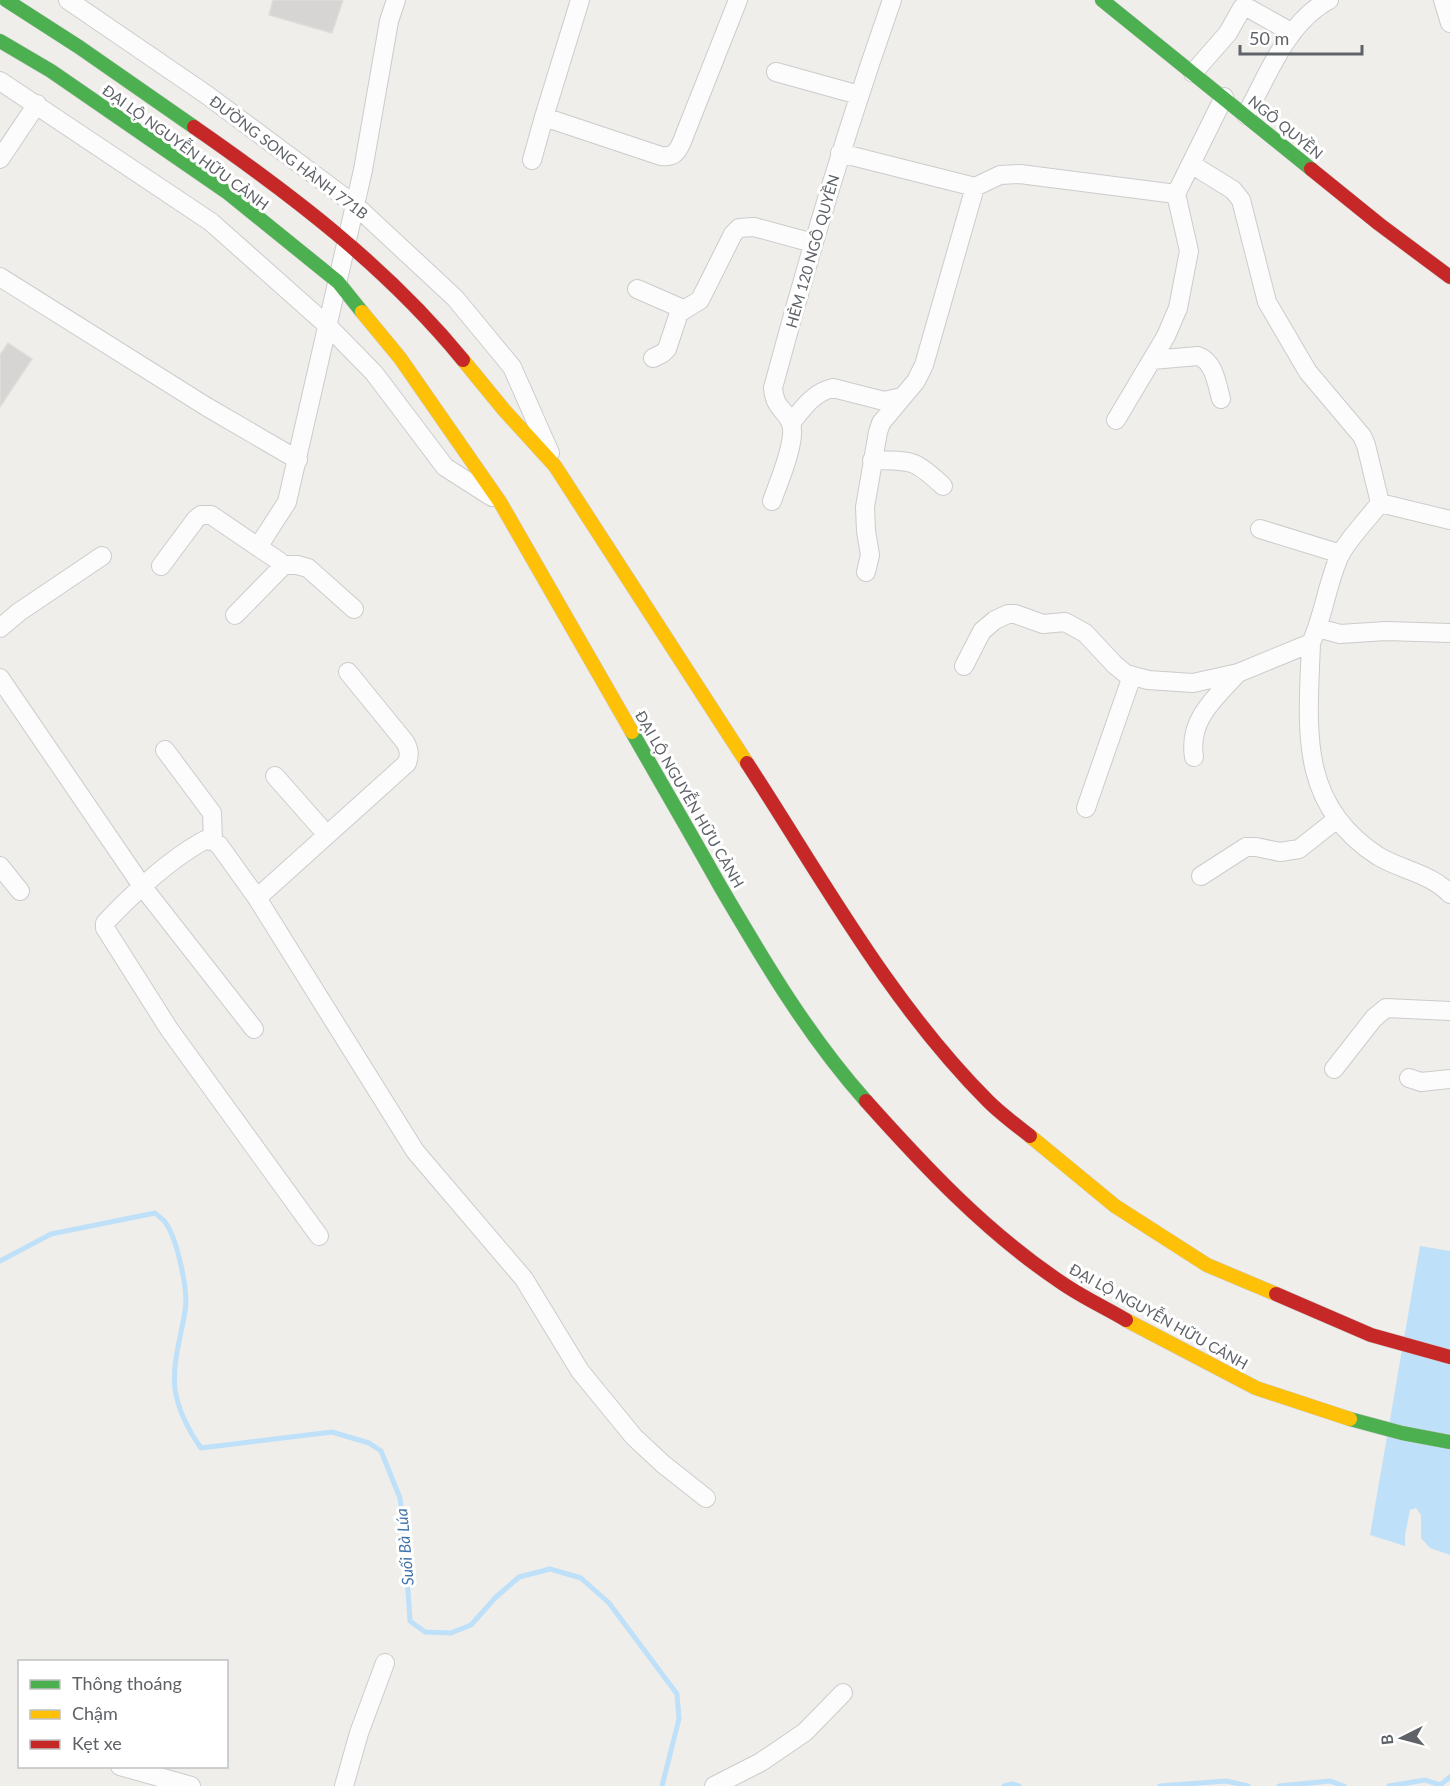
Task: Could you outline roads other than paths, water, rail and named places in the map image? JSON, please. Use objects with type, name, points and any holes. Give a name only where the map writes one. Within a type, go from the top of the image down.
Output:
[{"type":"main road","name":"ĐẠI LỘ NGUYỄN HỮU CẢNH","points":[[6,0],[79,47],[242,160],[347,241],[385,275],[440,332],[504,410],[555,466],[860,941],[933,1040],[988,1102],[1115,1206],[1207,1265],[1371,1335],[1450,1358]]},
{"type":"main road","name":"NGÔ QUYỀN","points":[[1102,0],[1379,224],[1450,277]]},
{"type":"main road","name":"ĐẠI LỘ NGUYỄN HỮU CẢNH","points":[[0,41],[51,71],[228,193],[338,282],[400,358],[500,502],[759,953],[798,1014],[845,1077],[954,1195],[1000,1237],[1060,1282],[1148,1332],[1245,1382],[1322,1411],[1402,1433],[1450,1442]]},
{"type":"street","points":[[258,546],[287,502],[298,460],[355,205],[389,21],[396,0]]},
{"type":"street","points":[[532,160],[580,0]]},
{"type":"street","points":[[544,117],[661,156],[669,157],[676,154],[738,0]]},
{"type":"street","name":"HẺM 120 NGÔ QUYỀN","points":[[791,423],[777,406],[773,388],[840,153],[892,0]]},
{"type":"street","points":[[1246,115],[1291,32],[1303,18],[1329,0]]},
{"type":"street","points":[[1443,0],[1450,23]]},
{"type":"street","name":"ĐƯỜNG SONG HÀNH 771B","points":[[70,1],[207,95],[355,205],[455,298],[512,367],[555,466]]},
{"type":"street","points":[[1193,73],[1228,33],[1242,8],[1246,7],[1291,32]]},
{"type":"street","points":[[776,72],[859,95]]},
{"type":"street","points":[[0,81],[211,222],[328,326],[374,373],[445,467],[500,502]]},
{"type":"street","points":[[1116,420],[1166,336],[1178,308],[1189,251],[1176,194],[1224,97]]},
{"type":"street","points":[[0,159],[37,104]]},
{"type":"street","points":[[840,153],[975,187],[1000,175],[1020,174],[1176,194]]},
{"type":"street","points":[[1191,164],[1233,190],[1241,200],[1267,302],[1308,372],[1362,436],[1380,503]]},
{"type":"street","points":[[866,572],[870,555],[865,507],[872,460],[881,423],[916,381],[924,364],[975,187]]},
{"type":"street","points":[[652,358],[667,349],[679,313],[700,300],[733,234],[739,228],[754,227],[813,243]]},
{"type":"street","points":[[0,277],[207,407],[298,460]]},
{"type":"street","points":[[638,289],[683,309]]},
{"type":"street","points":[[1152,360],[1203,357],[1210,365],[1221,399]]},
{"type":"street","points":[[772,501],[787,457],[792,432],[791,423],[817,394],[825,389],[833,388],[884,401],[902,398]]},
{"type":"street","points":[[872,460],[914,463],[922,466],[942,486]]},
{"type":"street","points":[[1380,503],[1450,520]]},
{"type":"street","points":[[1380,503],[1341,554],[1314,635],[1308,724],[1313,767],[1320,791],[1337,819],[1364,847],[1392,864],[1436,882],[1450,894]]},
{"type":"street","points":[[161,566],[196,519],[201,515],[212,515],[279,561],[280,565],[280,569],[235,615]]},
{"type":"street","points":[[1260,529],[1341,554]]},
{"type":"street","points":[[0,628],[19,612],[102,556]]},
{"type":"street","points":[[280,565],[297,565],[308,568],[354,609]]},
{"type":"street","points":[[964,666],[982,631],[995,620],[1008,614],[1015,614],[1043,624],[1065,622],[1086,633],[1126,674],[1148,680],[1193,683],[1238,673],[1314,635],[1386,631],[1450,633]]},
{"type":"street","points":[[257,898],[407,763],[409,749],[405,742],[348,672]]},
{"type":"street","points":[[1194,758],[1193,739],[1202,713],[1238,673]]},
{"type":"street","points":[[1086,808],[1132,676]]},
{"type":"street","points":[[0,678],[142,886],[254,1029]]},
{"type":"street","points":[[165,750],[212,813],[213,841]]},
{"type":"street","points":[[275,776],[327,835]]},
{"type":"street","points":[[1201,876],[1246,847],[1280,852],[1299,849],[1337,819]]},
{"type":"street","points":[[319,1236],[169,1029],[105,928],[105,923],[142,886],[205,840],[219,845],[257,898],[415,1150],[524,1279],[580,1371],[634,1437],[663,1464],[706,1498]]},
{"type":"street","points":[[0,866],[20,891]]},
{"type":"street","points":[[1334,1069],[1374,1018],[1386,1008],[1450,1011]]},
{"type":"street","points":[[1409,1078],[1421,1082],[1450,1079]]},
{"type":"street","points":[[344,1786],[359,1733],[385,1663]]},
{"type":"street","points":[[714,1786],[761,1762],[805,1732],[843,1693]]},
{"type":"street","points":[[124,1768],[191,1786]]},
{"type":"water","points":[[1420,1246],[1450,1251],[1450,1555],[1430,1548],[1421,1538],[1421,1515],[1416,1508],[1410,1510],[1405,1546],[1370,1535]]},
{"type":"waterway","name":"Suối Bà Lúa","points":[[0,1261],[51,1234],[155,1213],[164,1221],[169,1230],[181,1265],[186,1302],[176,1360],[175,1389],[185,1420],[201,1448],[332,1432],[369,1443],[381,1451],[400,1498],[410,1621],[425,1632],[451,1633],[471,1625],[495,1598],[519,1577],[550,1569],[581,1578],[609,1603],[677,1694],[679,1719],[662,1786]]},
{"type":"waterway","points":[[1389,1786],[1425,1780],[1440,1785],[1450,1777]]},
{"type":"waterway","points":[[1160,1786],[1226,1781],[1248,1786]]},
{"type":"waterway","points":[[1279,1786],[1330,1781],[1344,1786]]},
{"type":"waterway","points":[[1004,1786],[1012,1784],[1019,1786]]}]
